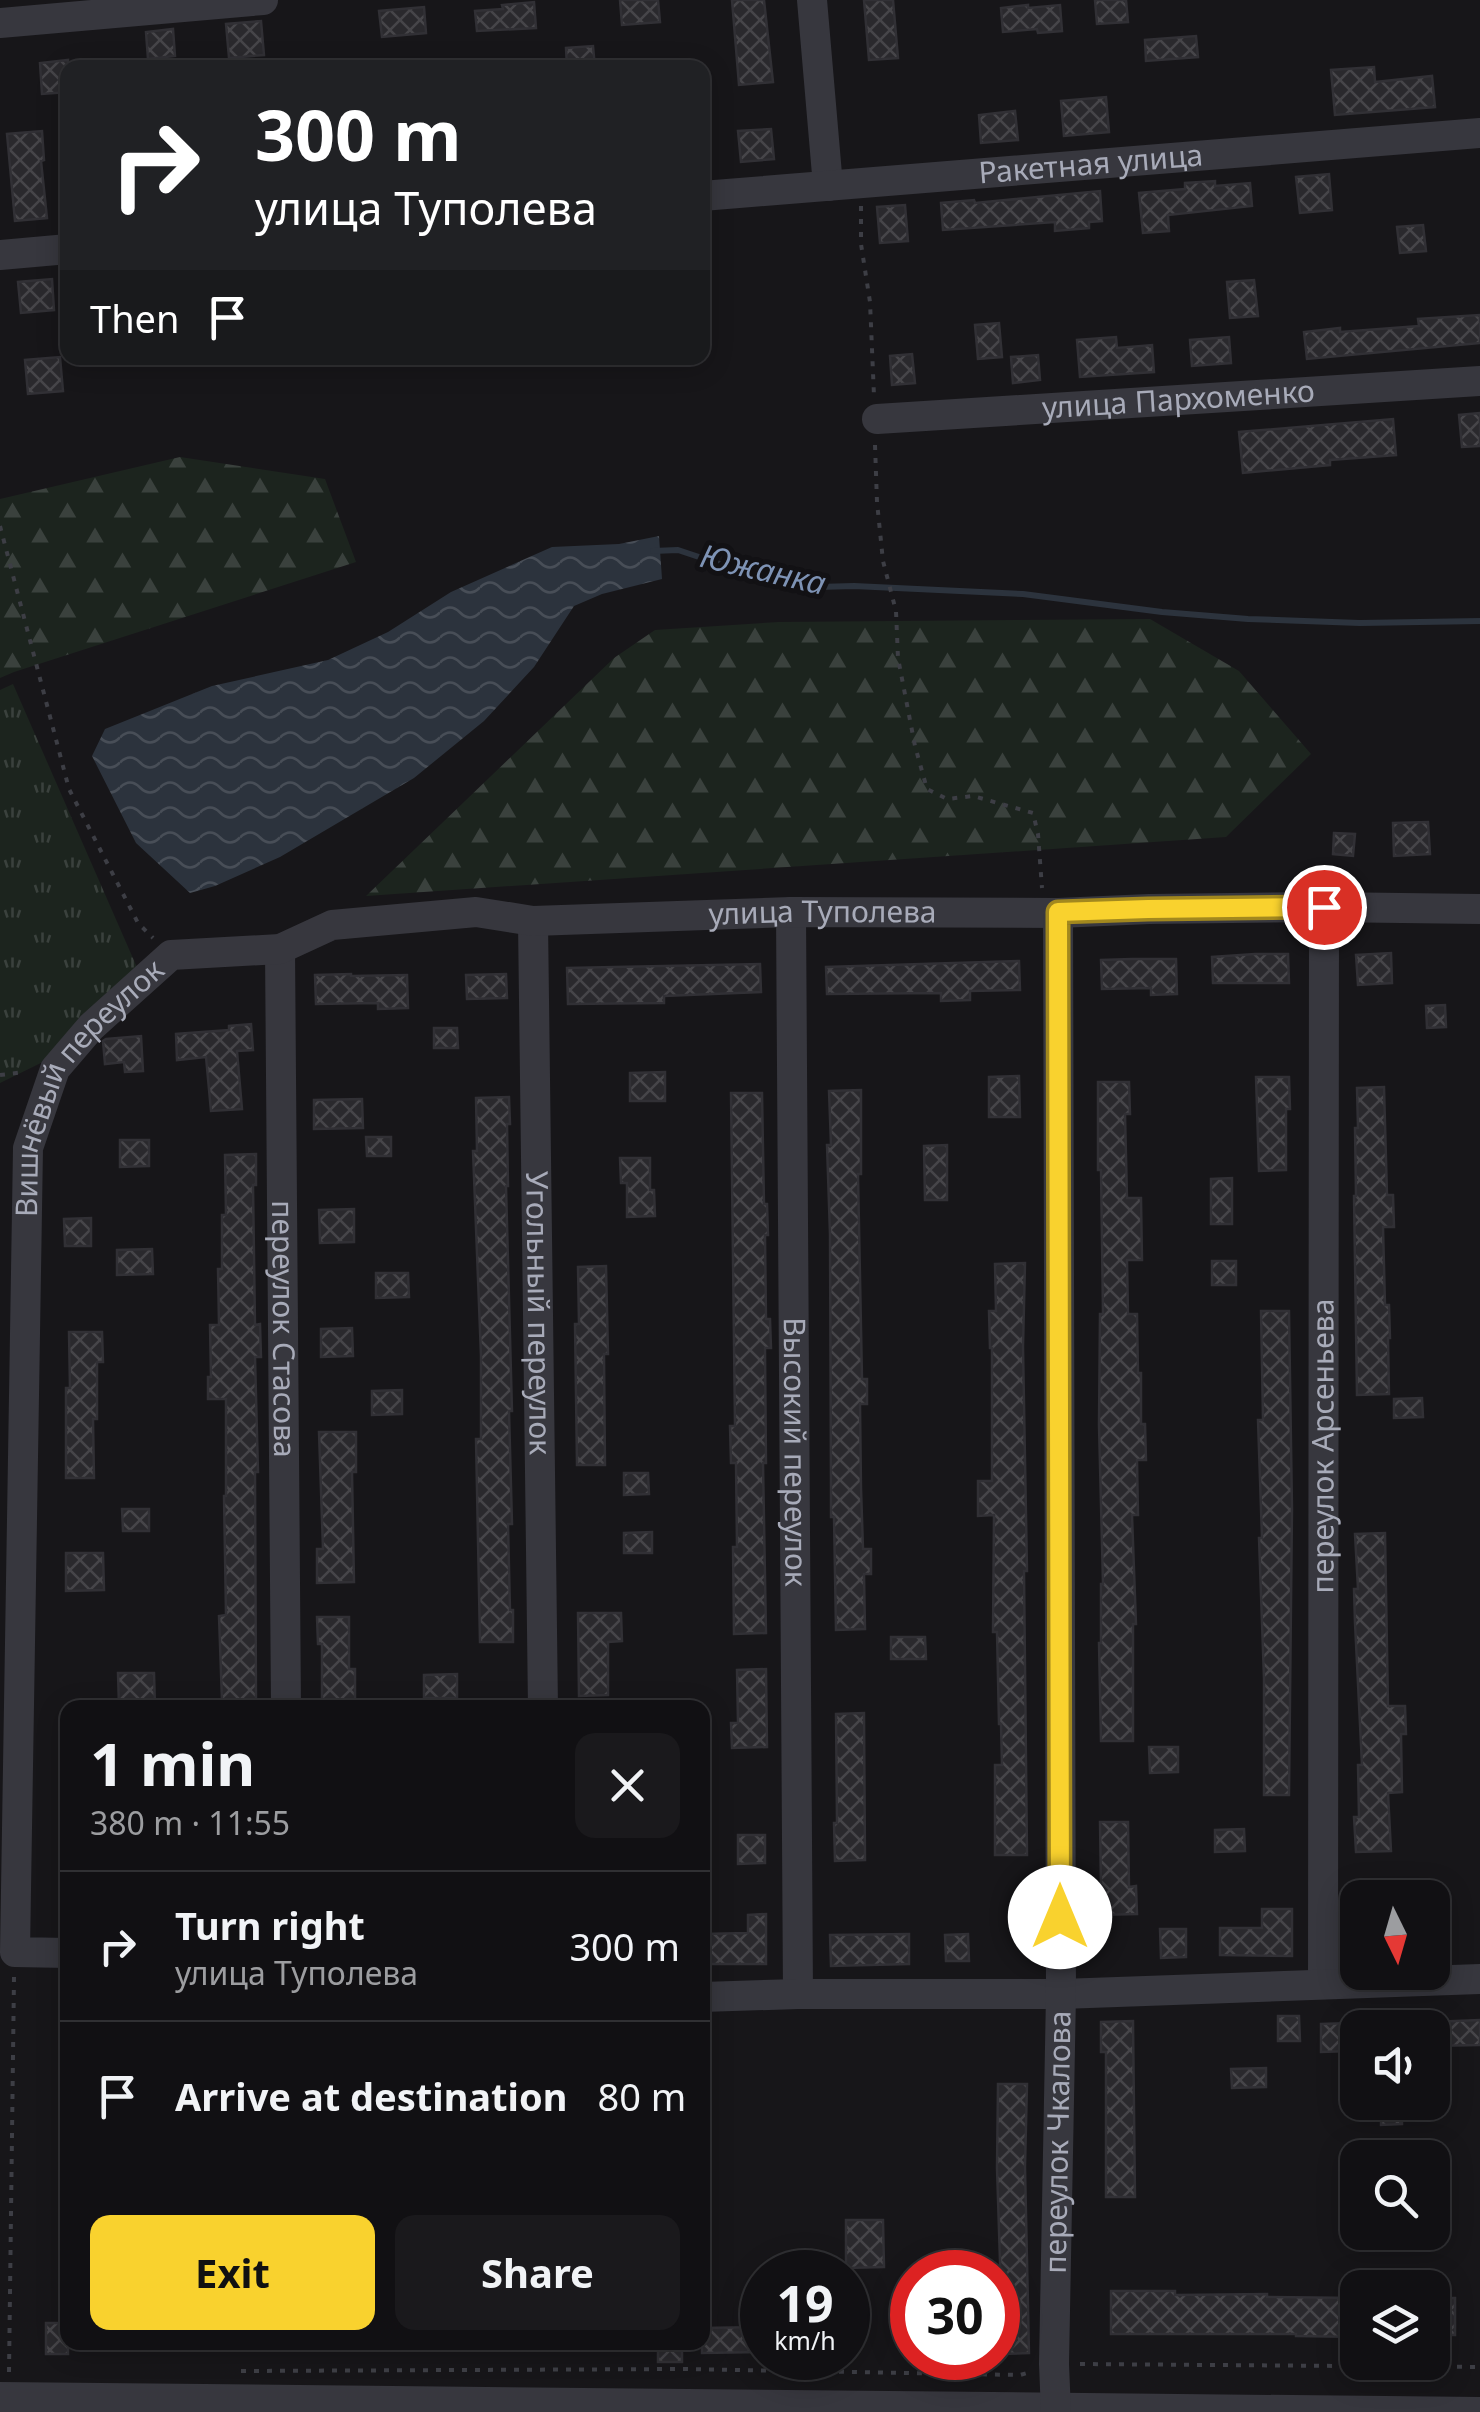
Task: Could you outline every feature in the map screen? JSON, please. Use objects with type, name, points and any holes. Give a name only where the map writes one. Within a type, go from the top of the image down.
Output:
[{"type":"street","points":[[0,23],[264,0]]},
{"type":"street","points":[[812,0],[828,186]]},
{"type":"street","name":"Ракетная улица","points":[[710,195],[1480,133]]},
{"type":"street","points":[[0,255],[60,250]]},
{"type":"street","name":"улица Пархоменко","points":[[877,419],[1480,382]]},
{"type":"street","name":"переулок Арсеньева","points":[[1323,1984],[1324,907]]},
{"type":"street","name":"улица Туполева","points":[[171,955],[280,949],[332,926],[476,912],[533,921],[790,912],[1480,909]]},
{"type":"street","name":"Высокий переулок","points":[[790,912],[798,1994]]},
{"type":"street","name":"переулок Чкалова","points":[[1053,912],[1061,1994],[1056,2410]]},
{"type":"street","name":"Угольный переулок","points":[[533,921],[543,1700]]},
{"type":"street","name":"переулок Стасова","points":[[280,949],[286,1700]]},
{"type":"street","name":"Вишнёвый переулок","points":[[15,1952],[28,1148],[55,1069],[91,1027],[171,955]]},
{"type":"street","points":[[15,1952],[60,1954]]},
{"type":"street","points":[[710,1997],[1061,1994],[1480,1979]]},
{"type":"street","points":[[5,2385],[150,2405],[1480,2412]]},
{"type":"path","points":[[861,183],[861,244],[870,302],[877,419],[874,456],[883,560],[896,611],[898,658],[908,711],[927,790],[947,798],[973,796],[1032,813],[1038,834],[1042,893],[1053,912]]},
{"type":"path","points":[[0,526],[69,789],[138,923],[171,955]]},
{"type":"path","points":[[5,2385],[15,1952]]},
{"type":"path","points":[[227,2371],[682,2369],[1020,2375],[1054,2364],[1480,2368]]},
{"type":"green space","points":[[180,457],[325,479],[356,562],[0,678],[0,499]]},
{"type":"green space","points":[[1150,619],[1239,671],[1311,754],[1226,837],[366,896],[614,658],[655,630],[779,622]]},
{"type":"green space","points":[[13,684],[139,972],[49,1059],[0,1083],[0,690]]},
{"type":"water","points":[[659,536],[662,579],[602,594],[574,606],[534,667],[484,721],[414,778],[280,857],[215,886],[190,893],[136,843],[92,756],[105,729],[212,686],[328,660],[388,632],[451,592],[552,547],[619,544]]},
{"type":"building","points":[[620,0],[658,0],[660,22],[622,25]]},
{"type":"building","points":[[732,0],[764,0],[773,82],[739,85]]},
{"type":"building","points":[[864,0],[893,0],[898,58],[869,60]]},
{"type":"building","points":[[1095,0],[1126,0],[1128,22],[1097,24]]},
{"type":"building","points":[[534,2],[536,28],[477,31],[475,11]]},
{"type":"building","points":[[1060,5],[1062,31],[1003,32],[1001,8]]},
{"type":"building","points":[[424,7],[426,33],[382,37],[379,11]]},
{"type":"building","points":[[261,21],[264,55],[229,58],[226,24]]},
{"type":"building","points":[[173,29],[175,56],[148,59],[146,32]]},
{"type":"building","points":[[1196,36],[1198,57],[1146,61],[1145,40]]},
{"type":"building","points":[[593,46],[594,60],[567,60],[566,48]]},
{"type":"building","points":[[60,61],[60,93],[42,94],[40,63]]},
{"type":"building","points":[[1374,67],[1375,82],[1432,76],[1435,107],[1335,115],[1331,70]]},
{"type":"building","points":[[1106,97],[1109,132],[1064,136],[1061,101]]},
{"type":"building","points":[[1015,111],[1018,140],[981,143],[979,115]]},
{"type":"building","points":[[771,129],[774,159],[741,162],[738,131]]},
{"type":"building","points":[[42,131],[47,218],[15,221],[7,134]]},
{"type":"building","points":[[1329,174],[1332,210],[1300,213],[1296,177]]},
{"type":"building","points":[[1215,181],[1215,186],[1250,183],[1252,206],[1168,215],[1169,231],[1143,233],[1139,193],[1185,189],[1185,183]]},
{"type":"building","points":[[1100,191],[1102,221],[1089,222],[1089,228],[1055,231],[1055,222],[943,230],[941,203]]},
{"type":"building","points":[[905,205],[908,241],[880,243],[877,207]]},
{"type":"building","points":[[1423,225],[1426,251],[1400,253],[1397,227]]},
{"type":"building","points":[[52,279],[54,310],[21,313],[18,282]]},
{"type":"building","points":[[1254,280],[1258,316],[1230,318],[1227,282]]},
{"type":"building","points":[[1480,315],[1480,343],[1307,359],[1304,332],[1419,326],[1418,319]]},
{"type":"building","points":[[999,323],[1002,357],[978,359],[975,325]]},
{"type":"building","points":[[1116,337],[1117,348],[1152,345],[1154,372],[1080,377],[1077,340]]},
{"type":"building","points":[[1229,337],[1231,363],[1192,366],[1190,340]]},
{"type":"building","points":[[912,354],[915,383],[892,385],[890,356]]},
{"type":"building","points":[[1038,355],[1040,380],[1013,383],[1011,357]]},
{"type":"building","points":[[60,357],[63,391],[28,394],[25,360]]},
{"type":"building","points":[[1480,413],[1480,446],[1462,447],[1459,415]]},
{"type":"building","points":[[1393,419],[1396,455],[1243,473],[1239,432]]},
{"type":"building","points":[[1428,822],[1430,854],[1394,856],[1393,823]]},
{"type":"building","points":[[1334,833],[1355,834],[1353,856],[1333,854]]},
{"type":"building","points":[[1391,953],[1392,983],[1358,985],[1356,955]]},
{"type":"building","points":[[1288,954],[1289,983],[1213,983],[1212,957]]},
{"type":"building","points":[[1176,959],[1177,994],[1151,995],[1151,988],[1102,989],[1101,960]]},
{"type":"building","points":[[1019,961],[1020,990],[970,991],[970,1000],[941,1001],[941,993],[827,994],[826,967]]},
{"type":"building","points":[[760,964],[761,992],[664,996],[664,1003],[568,1004],[567,968]]},
{"type":"building","points":[[506,974],[507,998],[467,999],[466,975]]},
{"type":"building","points":[[315,975],[407,975],[408,1008],[378,1009],[378,1003],[316,1004]]},
{"type":"building","points":[[1445,1005],[1446,1027],[1427,1028],[1426,1006]]},
{"type":"building","points":[[251,1024],[253,1050],[237,1051],[242,1109],[211,1111],[206,1057],[177,1060],[176,1034],[229,1030],[229,1026]]},
{"type":"building","points":[[434,1028],[457,1028],[458,1048],[434,1048]]},
{"type":"building","points":[[141,1036],[143,1071],[125,1072],[124,1062],[105,1064],[103,1041]]},
{"type":"building","points":[[665,1072],[665,1101],[630,1101],[630,1073]]},
{"type":"building","points":[[1019,1076],[1020,1117],[989,1117],[989,1077]]},
{"type":"building","points":[[1256,1077],[1289,1077],[1286,1170],[1259,1171]]},
{"type":"building","points":[[1098,1082],[1129,1082],[1130,1114],[1125,1114],[1127,1198],[1141,1198],[1142,1260],[1127,1260],[1128,1314],[1137,1314],[1146,1460],[1137,1460],[1138,1515],[1132,1515],[1136,1624],[1133,1741],[1101,1741],[1099,1425],[1103,1314]]},
{"type":"building","points":[[1384,1087],[1387,1195],[1393,1195],[1394,1227],[1383,1227],[1385,1305],[1389,1305],[1389,1394],[1357,1395],[1357,1088]]},
{"type":"building","points":[[861,1090],[858,1174],[862,1379],[867,1379],[867,1404],[860,1404],[861,1488],[863,1549],[871,1549],[871,1574],[864,1574],[865,1629],[836,1630],[831,1517],[829,1091]]},
{"type":"building","points":[[731,1093],[762,1093],[768,1235],[766,1319],[770,1319],[771,1348],[765,1348],[766,1633],[734,1634],[733,1547],[737,1547],[736,1463],[731,1463],[730,1426],[735,1426]]},
{"type":"building","points":[[509,1097],[506,1186],[512,1524],[508,1524],[513,1642],[480,1642],[476,1439],[481,1439],[481,1356],[473,1151],[477,1151],[476,1098]]},
{"type":"building","points":[[362,1099],[363,1128],[314,1129],[314,1100]]},
{"type":"building","points":[[366,1137],[391,1137],[391,1156],[367,1156]]},
{"type":"building","points":[[120,1140],[149,1140],[149,1166],[120,1167]]},
{"type":"building","points":[[947,1145],[947,1200],[925,1200],[924,1146]]},
{"type":"building","points":[[256,1154],[255,1325],[260,1324],[261,1357],[255,1357],[256,1700],[222,1700],[219,1616],[226,1615],[226,1399],[208,1399],[208,1377],[210,1325],[219,1325],[218,1269],[222,1269],[222,1215],[226,1215],[225,1155]]},
{"type":"building","points":[[620,1158],[650,1158],[655,1216],[627,1217],[627,1183],[621,1183]]},
{"type":"building","points":[[1232,1178],[1232,1224],[1211,1224],[1211,1179]]},
{"type":"building","points":[[354,1209],[354,1242],[320,1243],[319,1210]]},
{"type":"building","points":[[91,1218],[91,1246],[65,1246],[64,1219]]},
{"type":"building","points":[[152,1249],[153,1274],[117,1275],[117,1250]]},
{"type":"building","points":[[1212,1261],[1236,1261],[1236,1285],[1212,1285]]},
{"type":"building","points":[[1025,1263],[1027,1855],[995,1855],[995,1765],[1002,1765],[997,1632],[993,1632],[994,1515],[978,1516],[978,1481],[992,1481],[989,1311],[996,1311],[995,1264]]},
{"type":"building","points":[[606,1266],[605,1465],[577,1465],[578,1267]]},
{"type":"building","points":[[376,1273],[408,1273],[409,1297],[376,1298]]},
{"type":"building","points":[[1261,1311],[1289,1311],[1289,1795],[1264,1795],[1258,1420],[1263,1420]]},
{"type":"building","points":[[352,1328],[353,1356],[321,1357],[321,1329]]},
{"type":"building","points":[[69,1332],[102,1332],[103,1362],[97,1362],[97,1419],[93,1419],[94,1478],[66,1478]]},
{"type":"building","points":[[402,1390],[402,1414],[372,1415],[372,1391]]},
{"type":"building","points":[[1422,1398],[1423,1417],[1394,1418],[1394,1399]]},
{"type":"building","points":[[319,1432],[356,1432],[356,1472],[352,1472],[354,1582],[317,1583],[317,1549],[323,1549]]},
{"type":"building","points":[[624,1473],[648,1473],[649,1494],[624,1495]]},
{"type":"building","points":[[122,1509],[149,1509],[149,1531],[123,1531]]},
{"type":"building","points":[[652,1532],[652,1553],[624,1553],[624,1533]]},
{"type":"building","points":[[1385,1533],[1388,1706],[1405,1706],[1406,1734],[1401,1734],[1402,1792],[1388,1793],[1391,1851],[1356,1852],[1354,1817],[1359,1817],[1358,1765],[1362,1765],[1355,1534]]},
{"type":"building","points":[[66,1553],[103,1553],[104,1590],[66,1591]]},
{"type":"building","points":[[578,1613],[621,1613],[622,1641],[608,1642],[608,1695],[579,1696]]},
{"type":"building","points":[[317,1617],[349,1617],[349,1669],[355,1669],[355,1700],[322,1700],[322,1644],[318,1644]]},
{"type":"building","points":[[891,1637],[925,1637],[926,1659],[891,1659]]},
{"type":"building","points":[[766,1669],[767,1747],[732,1748],[731,1723],[738,1723],[737,1670]]},
{"type":"building","points":[[118,1673],[154,1673],[155,1700],[119,1700]]},
{"type":"building","points":[[457,1674],[457,1698],[424,1698],[424,1675]]},
{"type":"building","points":[[864,1713],[865,1860],[835,1861],[836,1714]]},
{"type":"building","points":[[1149,1747],[1178,1747],[1178,1772],[1150,1773]]},
{"type":"building","points":[[1100,1822],[1128,1822],[1129,1887],[1136,1886],[1137,1914],[1097,1915],[1097,1887],[1101,1887]]},
{"type":"building","points":[[1244,1829],[1245,1851],[1215,1852],[1215,1830]]},
{"type":"building","points":[[738,1835],[765,1835],[765,1863],[738,1864]]},
{"type":"building","points":[[1262,1909],[1292,1909],[1292,1956],[1220,1955],[1220,1928],[1262,1928]]},
{"type":"building","points":[[766,1914],[766,1964],[710,1964],[710,1934],[748,1933],[748,1915]]},
{"type":"building","points":[[1160,1929],[1186,1929],[1186,1957],[1161,1958]]},
{"type":"building","points":[[909,1934],[909,1964],[831,1966],[830,1935]]},
{"type":"building","points":[[968,1934],[969,1961],[946,1961],[945,1935]]},
{"type":"building","points":[[1278,2016],[1299,2016],[1300,2041],[1278,2041]]},
{"type":"building","points":[[1480,2020],[1480,2045],[1450,2046],[1450,2021]]},
{"type":"building","points":[[1133,2021],[1135,2197],[1106,2197],[1106,2052],[1101,2052],[1101,2022]]},
{"type":"building","points":[[1340,2023],[1340,2051],[1321,2052],[1321,2024]]},
{"type":"building","points":[[1266,2068],[1266,2087],[1232,2088],[1231,2069]]},
{"type":"building","points":[[998,2084],[1027,2084],[1029,2353],[1020,2353],[1020,2250],[1000,2250]]},
{"type":"building","points":[[1381,2120],[1402,2120],[1402,2124],[1381,2125]]},
{"type":"building","points":[[846,2220],[883,2220],[884,2267],[870,2267],[870,2250],[846,2250]]},
{"type":"building","points":[[1111,2291],[1340,2298],[1340,2337],[1111,2334]]},
{"type":"building","points":[[1450,2298],[1455,2298],[1455,2335],[1450,2335]]},
{"type":"building","points":[[46,2323],[60,2323],[60,2350],[68,2350],[68,2354],[46,2354]]},
{"type":"building","points":[[740,2327],[740,2352],[702,2353],[710,2350],[710,2328]]},
{"type":"building","points":[[658,2350],[682,2350],[682,2362],[658,2362]]},
{"type":"waterway","name":"Южанка","points":[[653,551],[678,550],[750,574],[818,587],[1023,594],[1248,619],[1360,623],[1480,621]]},
{"type":"route","points":[[1060,1917],[1058,912],[1324,907]]}]
